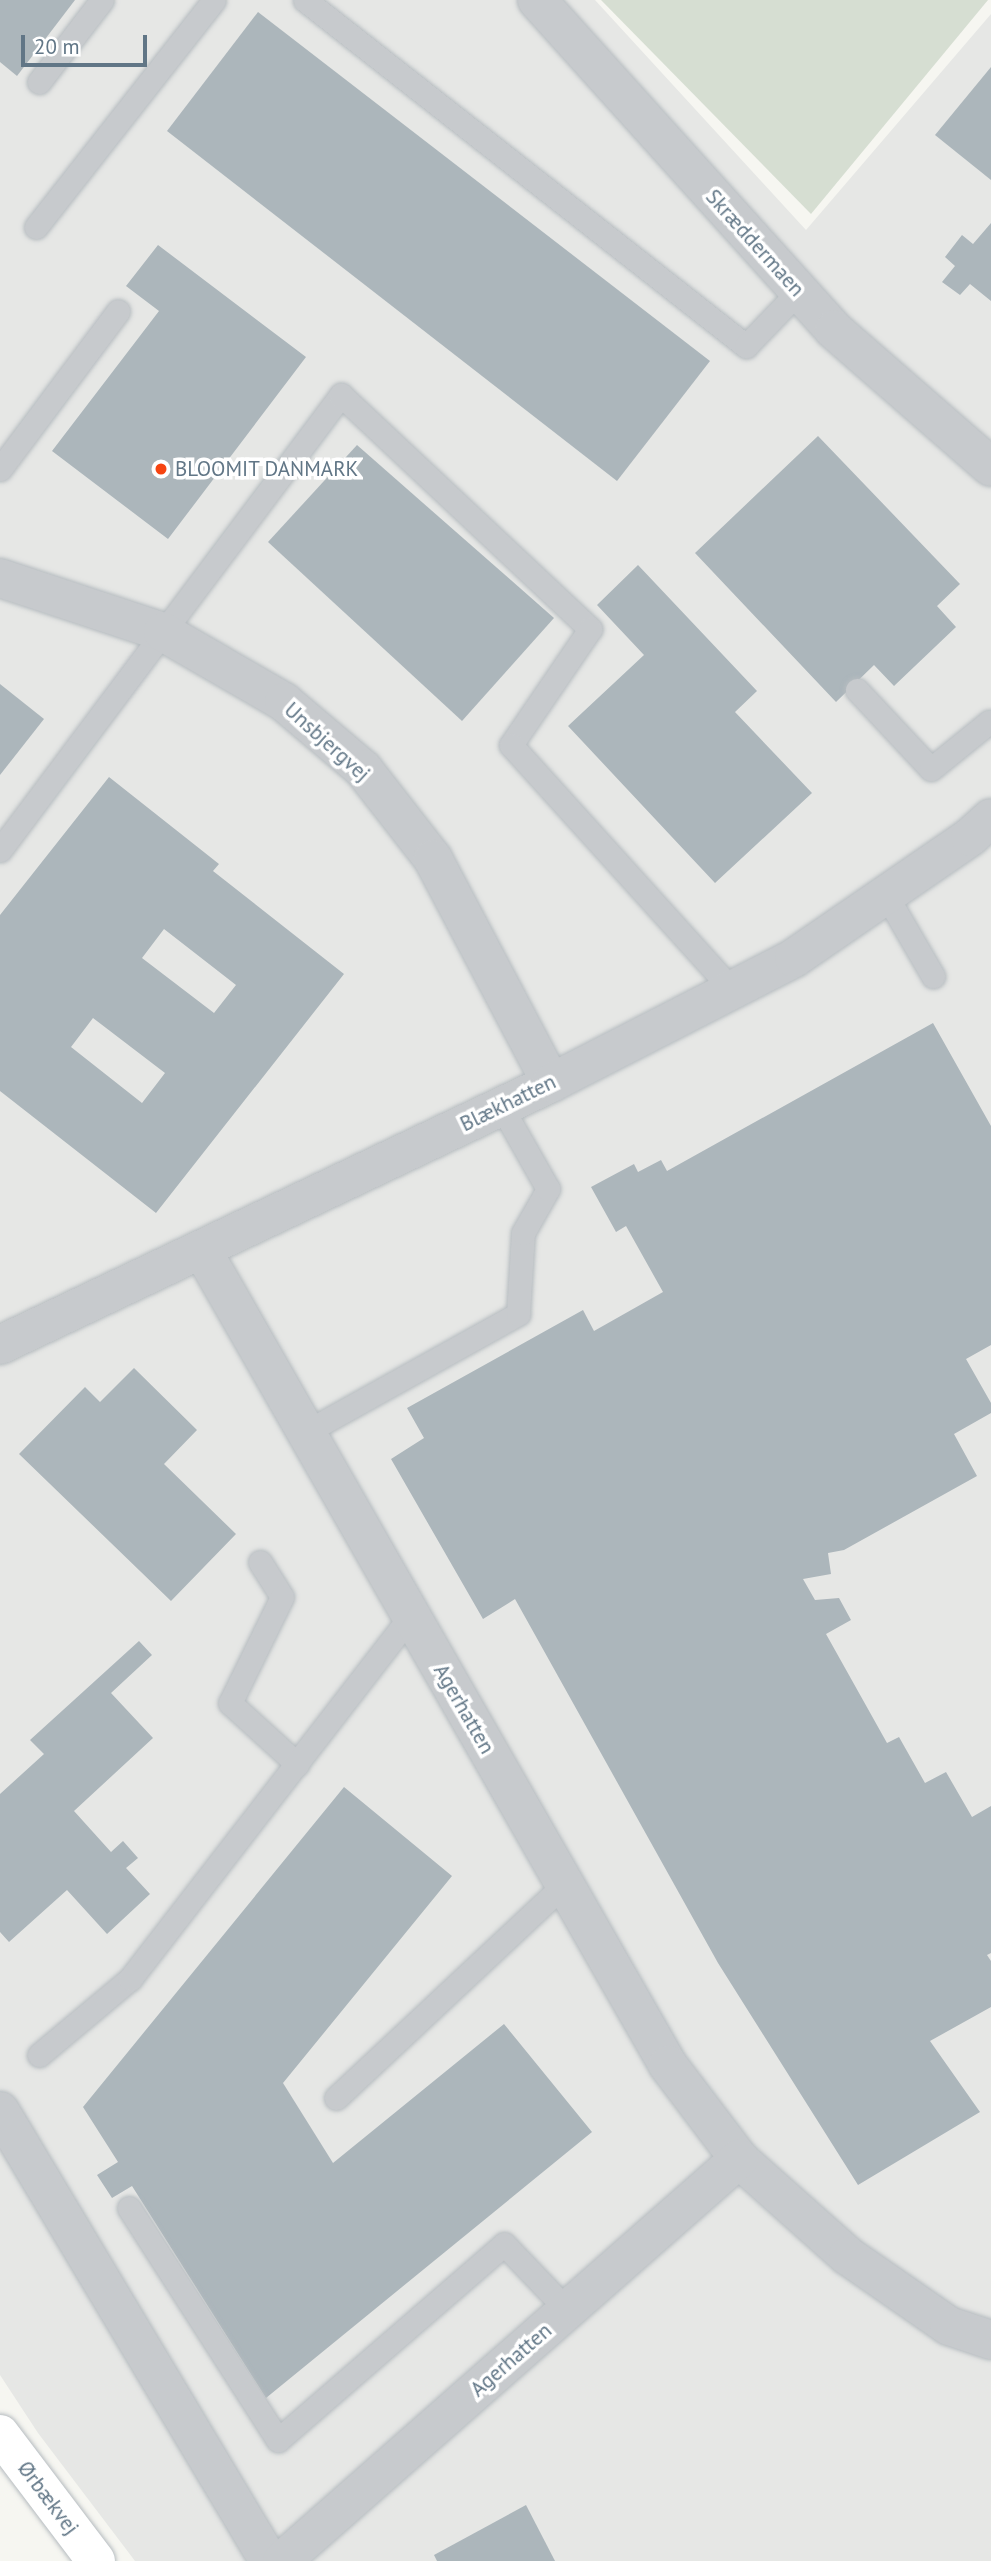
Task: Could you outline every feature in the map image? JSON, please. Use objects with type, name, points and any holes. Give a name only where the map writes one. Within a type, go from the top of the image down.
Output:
[{"type":"main road","name":"Ørbækvej","points":[[0,2434],[96,2561]]},
{"type":"street","name":"Skræddermaen","points":[[537,0],[834,330],[991,467]]},
{"type":"street","name":"Unsbjergvej","points":[[0,578],[163,632],[284,702],[363,769],[433,859],[551,1083]]},
{"type":"street","name":"Blækhatten","points":[[0,1345],[551,1083],[794,958],[970,837],[991,818]]},
{"type":"street","name":"Agerhatten","points":[[202,1250],[668,2065],[740,2159],[848,2256],[949,2326],[991,2340]]},
{"type":"street","points":[[0,2111],[269,2561]]},
{"type":"street","name":"Agerhatten","points":[[282,2561],[740,2159]]},
{"type":"lane","points":[[39,82],[102,0]]},
{"type":"lane","points":[[36,228],[214,0]]},
{"type":"lane","points":[[305,0],[746,346],[799,291]]},
{"type":"lane","points":[[0,469],[118,312]]},
{"type":"lane","points":[[0,850],[341,395],[590,629],[511,745],[732,990]]},
{"type":"lane","points":[[857,690],[932,769],[991,724]]},
{"type":"lane","points":[[886,895],[933,976]]},
{"type":"lane","points":[[306,1432],[518,1314],[523,1233],[548,1189],[501,1106]]},
{"type":"lane","points":[[260,1562],[282,1597],[230,1703],[297,1763]]},
{"type":"lane","points":[[39,2054],[130,1979],[411,1616]]},
{"type":"lane","points":[[336,2098],[565,1884]]},
{"type":"lane","points":[[129,2208],[278,2440],[504,2244],[567,2310]]},
{"type":"shaded area","points":[[0,0],[595,0],[806,230],[991,14],[991,2561],[135,2561],[38,2433],[0,2375]]},
{"type":"shaded area","points":[[601,0],[988,0],[811,214]]},
{"type":"building","points":[[0,0],[75,0],[17,76],[0,62]]},
{"type":"building","points":[[258,12],[710,361],[617,481],[167,131]]},
{"type":"building","points":[[991,67],[991,180],[935,135]]},
{"type":"building","points":[[991,223],[991,301],[970,284],[960,295],[942,282],[955,266],[945,257],[962,235],[973,244]]},
{"type":"building","points":[[158,245],[306,357],[168,539],[52,451],[159,311],[126,286]]},
{"type":"building","points":[[818,436],[960,584],[937,606],[956,627],[894,686],[874,665],[836,702],[695,553]]},
{"type":"building","points":[[357,445],[554,618],[462,721],[268,542]]},
{"type":"building","points":[[638,565],[757,691],[735,712],[812,793],[715,883],[568,726],[644,655],[597,605]]},
{"type":"building","points":[[0,684],[44,719],[0,775]]},
{"type":"building","points":[[109,777],[219,864],[213,871],[344,974],[156,1213],[0,1091],[0,915]],"holes":[[[164,929],[236,985],[214,1013],[142,958]],[[93,1018],[165,1073],[142,1103],[71,1047]]]},
{"type":"building","points":[[933,1023],[991,1126],[991,1345],[966,1359],[991,1403],[991,1413],[954,1434],[977,1476],[844,1550],[828,1553],[831,1574],[803,1579],[815,1600],[839,1598],[851,1620],[826,1634],[887,1743],[899,1737],[925,1783],[946,1772],[972,1817],[991,1806],[991,1953],[987,1955],[991,1961],[991,2007],[930,2041],[980,2112],[858,2185],[718,1963],[515,1599],[483,1619],[391,1459],[424,1438],[407,1408],[583,1310],[594,1331],[663,1292],[626,1226],[616,1232],[591,1187],[634,1164],[638,1172],[661,1160],[667,1171]]},
{"type":"building","points":[[134,1368],[197,1430],[164,1464],[236,1534],[171,1601],[19,1454],[85,1387],[100,1402]]},
{"type":"building","points":[[139,1641],[152,1655],[111,1693],[153,1738],[74,1811],[111,1852],[123,1841],[138,1858],[126,1868],[150,1894],[107,1934],[67,1890],[9,1942],[0,1932],[0,1794],[44,1754],[30,1740]]},
{"type":"building","points":[[344,1787],[452,1876],[283,2083],[333,2163],[504,2024],[592,2132],[266,2398],[132,2186],[112,2198],[97,2175],[118,2162],[83,2107]]},
{"type":"building","points":[[526,2505],[555,2561],[437,2561],[434,2555]]},
{"type":"place","name":"BLOOMIT DANMARK","points":[[161,469]]}]
